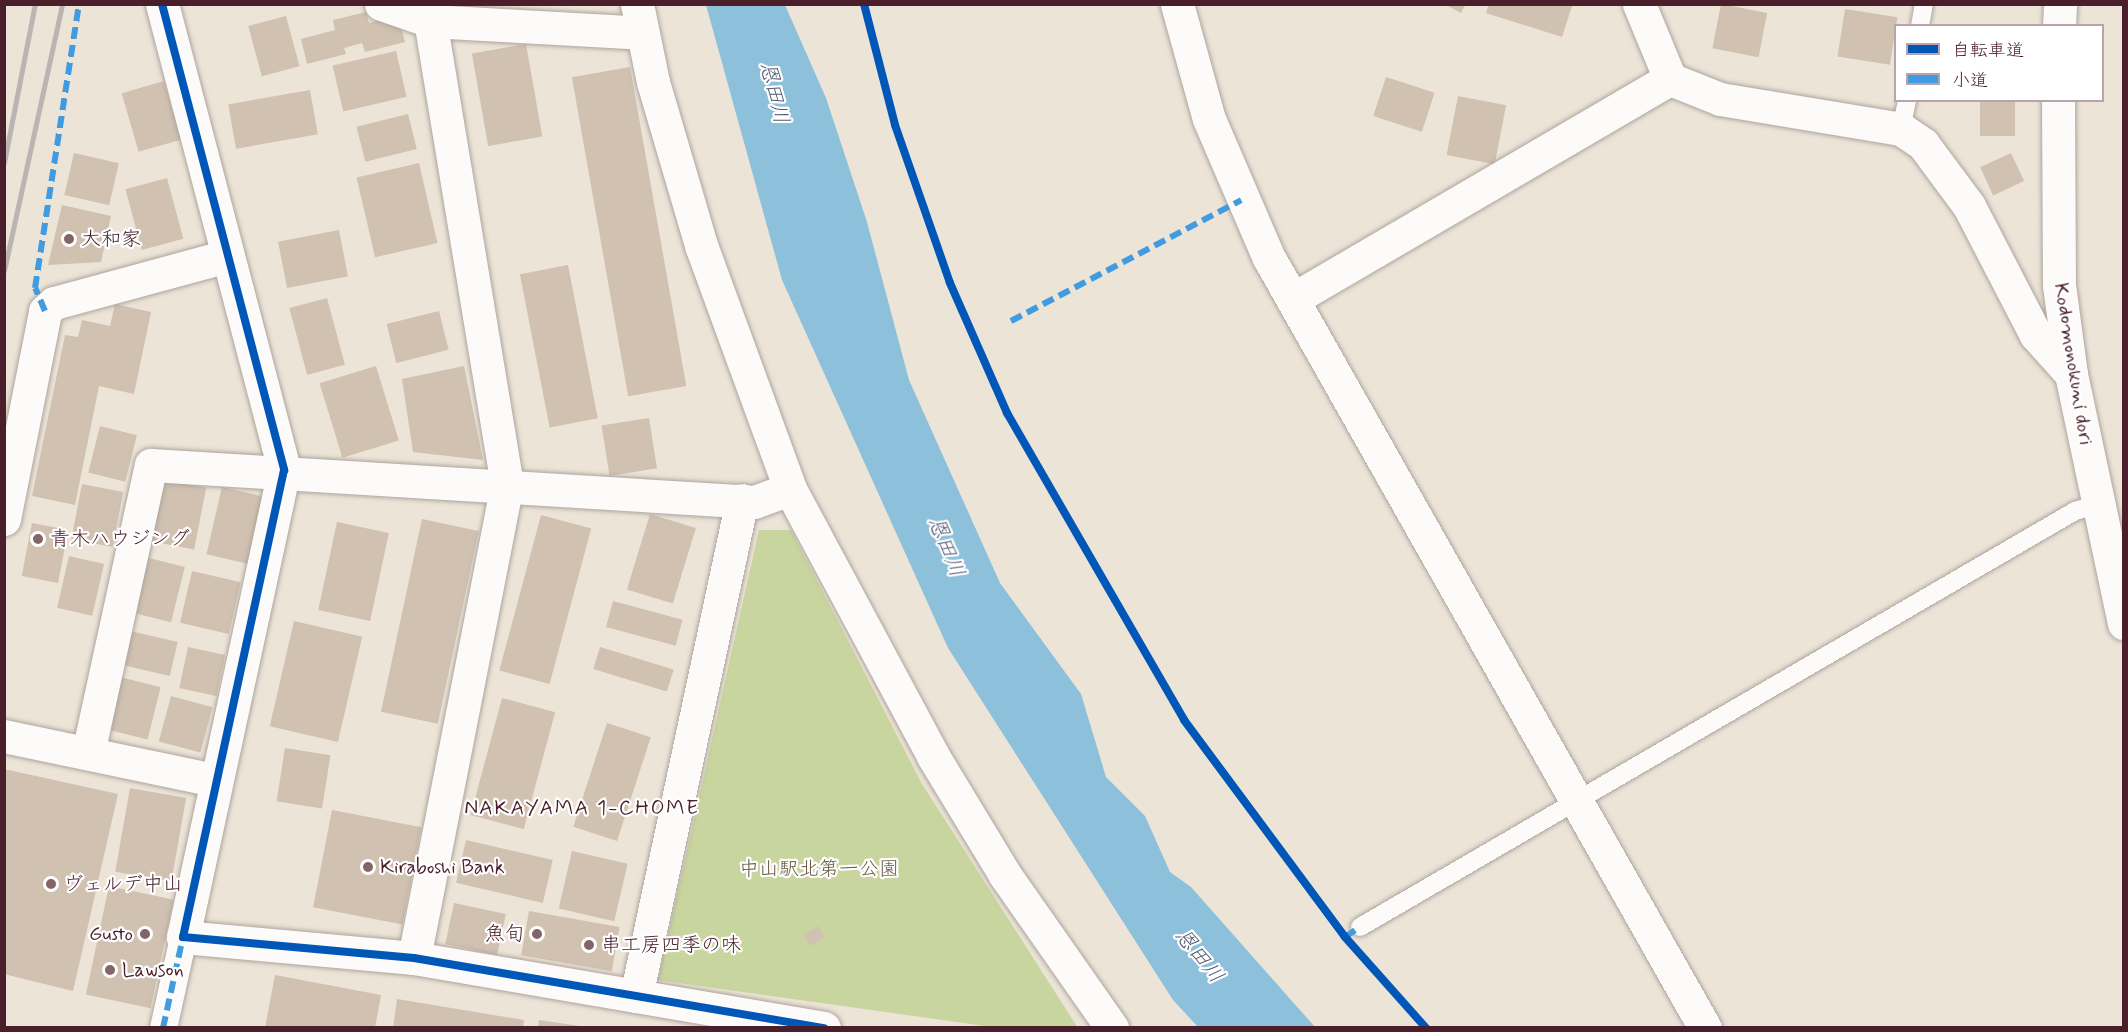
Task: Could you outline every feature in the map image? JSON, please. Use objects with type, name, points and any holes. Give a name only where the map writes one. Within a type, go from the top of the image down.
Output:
[{"type":"street","points":[[162,4],[284,470],[163,1028]]},
{"type":"street","points":[[381,4],[430,21],[639,19],[702,248],[790,489],[939,766],[1005,875],[1112,1028]]},
{"type":"street","points":[[1177,4],[1206,110],[1237,190],[1293,299],[1705,1028]]},
{"type":"street","points":[[1639,4],[1670,79],[1720,99],[1904,115],[1957,189],[2036,335],[2071,374]]},
{"type":"street","points":[[2059,24],[2060,4]]},
{"type":"street","points":[[414,958],[507,485],[430,21]]},
{"type":"street","points":[[1293,299],[1670,79]]},
{"type":"street","name":"Kodomonokuni dori","points":[[2058,102],[2055,204],[2071,374],[2096,504],[2124,623]]},
{"type":"street","points":[[4,519],[45,311],[54,303],[227,256]]},
{"type":"street","points":[[88,753],[152,465],[284,470],[742,500],[790,489]]},
{"type":"street","points":[[636,996],[742,500]]},
{"type":"street","points":[[4,736],[215,780]]},
{"type":"street","points":[[183,937],[414,958],[824,1028]]},
{"type":"lane","points":[[1920,24],[1924,4]]},
{"type":"lane","points":[[1360,927],[2075,511],[2096,504]]},
{"type":"green space","name":"中山駅北第一公園","points":[[759,530],[791,530],[922,784],[1078,1028],[992,1027],[658,980]]},
{"type":"water","name":"恩田川","points":[[706,5],[785,5],[826,98],[867,222],[909,380],[1000,583],[1081,694],[1106,777],[1145,816],[1170,872],[1191,887],[1315,1027],[1198,1027],[1173,1000],[948,648],[782,280]]},
{"type":"building","points":[[1444,4],[1466,4],[1461,13]]},
{"type":"building","points":[[1489,4],[1568,4],[1572,6],[1562,37],[1486,13]]},
{"type":"building","points":[[1721,4],[1767,13],[1759,57],[1712,48]]},
{"type":"building","points":[[1845,9],[1897,17],[1896,24],[1894,24],[1890,65],[1837,56]]},
{"type":"building","points":[[366,12],[369,23],[398,15],[405,42],[365,52],[362,43],[344,48],[346,54],[307,64],[301,39],[335,30],[333,20]]},
{"type":"building","points":[[286,16],[299,66],[262,76],[248,26]]},
{"type":"building","points":[[526,44],[542,137],[488,146],[472,54]]},
{"type":"building","points":[[396,51],[407,97],[343,111],[333,66]]},
{"type":"building","points":[[630,67],[686,386],[628,396],[572,77]]},
{"type":"building","points":[[1386,77],[1435,93],[1422,132],[1373,116]]},
{"type":"building","points":[[164,81],[181,140],[139,152],[122,93]]},
{"type":"building","points":[[310,90],[318,134],[236,149],[228,104]]},
{"type":"building","points":[[1458,96],[1506,105],[1495,164],[1447,155]]},
{"type":"building","points":[[1980,102],[2015,102],[2015,136],[1980,136]]},
{"type":"building","points":[[408,114],[417,149],[365,162],[357,127]]},
{"type":"building","points":[[74,153],[119,163],[109,205],[64,195]]},
{"type":"building","points":[[2011,153],[2024,181],[1993,195],[1980,167]]},
{"type":"building","points":[[419,163],[437,243],[375,257],[357,177]]},
{"type":"building","points":[[167,178],[183,239],[142,250],[125,189]]},
{"type":"building","points":[[62,205],[111,216],[101,262],[48,265]]},
{"type":"building","points":[[339,230],[348,276],[287,288],[278,242]]},
{"type":"building","points":[[568,265],[598,418],[550,427],[520,274]]},
{"type":"building","points":[[327,298],[345,365],[307,375],[289,308]]},
{"type":"building","points":[[115,304],[151,312],[134,394],[99,386],[75,505],[32,496],[65,335],[78,337],[82,320],[110,326]]},
{"type":"building","points":[[439,311],[449,350],[396,363],[387,324]]},
{"type":"building","points":[[376,366],[399,441],[342,458],[320,383]]},
{"type":"building","points":[[464,366],[483,460],[413,452],[402,379]]},
{"type":"building","points":[[649,418],[657,468],[610,476],[602,426]]},
{"type":"building","points":[[100,426],[137,435],[125,482],[88,473]]},
{"type":"building","points":[[161,479],[206,488],[194,550],[149,541]]},
{"type":"building","points":[[82,484],[123,492],[113,547],[71,539]]},
{"type":"building","points":[[222,487],[264,497],[248,564],[206,554]]},
{"type":"building","points":[[650,514],[696,528],[673,604],[627,590]]},
{"type":"building","points":[[541,515],[591,528],[550,684],[499,671]]},
{"type":"building","points":[[422,519],[479,531],[438,724],[381,712]]},
{"type":"building","points":[[337,522],[389,533],[370,621],[318,610]]},
{"type":"building","points":[[32,523],[68,530],[58,583],[22,576]]},
{"type":"building","points":[[69,556],[104,564],[92,616],[57,608]]},
{"type":"building","points":[[145,557],[185,567],[171,622],[131,612]]},
{"type":"building","points":[[192,571],[241,582],[229,634],[180,623]]},
{"type":"building","points":[[613,601],[683,620],[676,646],[606,627]]},
{"type":"building","points":[[294,621],[362,637],[338,742],[270,726]]},
{"type":"building","points":[[126,630],[178,642],[170,676],[118,664]]},
{"type":"building","points":[[188,647],[225,655],[216,696],[179,688]]},
{"type":"building","points":[[600,647],[674,670],[667,692],[593,669]]},
{"type":"building","points":[[116,676],[161,687],[148,740],[103,728]]},
{"type":"building","points":[[171,696],[213,707],[200,753],[159,741]]},
{"type":"building","points":[[502,698],[555,712],[524,829],[471,815]]},
{"type":"building","points":[[607,723],[651,737],[617,841],[573,827]]},
{"type":"building","points":[[285,748],[330,755],[322,809],[277,801]]},
{"type":"building","name":"ヴェルデ中山","points":[[4,769],[118,794],[73,991],[4,974]]},
{"type":"building","points":[[130,788],[186,798],[171,882],[115,872]]},
{"type":"building","name":"Kiraboshi Bank","points":[[332,810],[421,827],[402,925],[313,907]]},
{"type":"building","points":[[466,840],[553,860],[543,903],[456,883]]},
{"type":"building","points":[[572,851],[628,864],[614,921],[559,908]]},
{"type":"building","points":[[109,886],[174,900],[150,1008],[86,995]]},
{"type":"building","points":[[454,903],[506,914],[497,955],[445,944]]},
{"type":"building","points":[[529,911],[620,927],[612,971],[521,955]]},
{"type":"building","points":[[818,926],[825,937],[810,946],[804,935]]},
{"type":"building","points":[[275,975],[381,995],[375,1028],[265,1028]]},
{"type":"building","points":[[397,999],[524,1020],[523,1028],[393,1028]]},
{"type":"building","points":[[539,1020],[580,1026],[579,1028],[538,1028]]},
{"type":"railway","points":[[4,163],[35,4]]},
{"type":"railway","points":[[4,271],[62,4]]},
{"type":"marked path","points":[[45,311],[35,288],[79,4]]},
{"type":"marked path","points":[[1011,321],[1241,200]]},
{"type":"marked path","points":[[1345,937],[1360,927]]},
{"type":"marked path","points":[[163,1028],[183,937]]},
{"type":"cycle path","points":[[162,4],[284,470],[183,937],[414,958],[824,1028]]},
{"type":"cycle path","points":[[864,4],[895,125],[950,283],[1007,413],[1184,720],[1345,937],[1426,1028]]},
{"type":"place","name":"大和家","points":[[69,239]]},
{"type":"place","name":"青木ハウジング","points":[[38,539]]},
{"type":"place","name":"Kiraboshi Bank","points":[[368,867]]},
{"type":"place","name":"ヴェルデ中山","points":[[51,884]]},
{"type":"place","name":"Gusto","points":[[145,934]]},
{"type":"place","name":"魚旬","points":[[537,934]]},
{"type":"place","name":"串工房四季の味","points":[[589,945]]},
{"type":"place","name":"Lawson","points":[[110,970]]},
{"type":"district","name":"NAKAYAMA 1-CHOME","points":[[582,808]]}]
